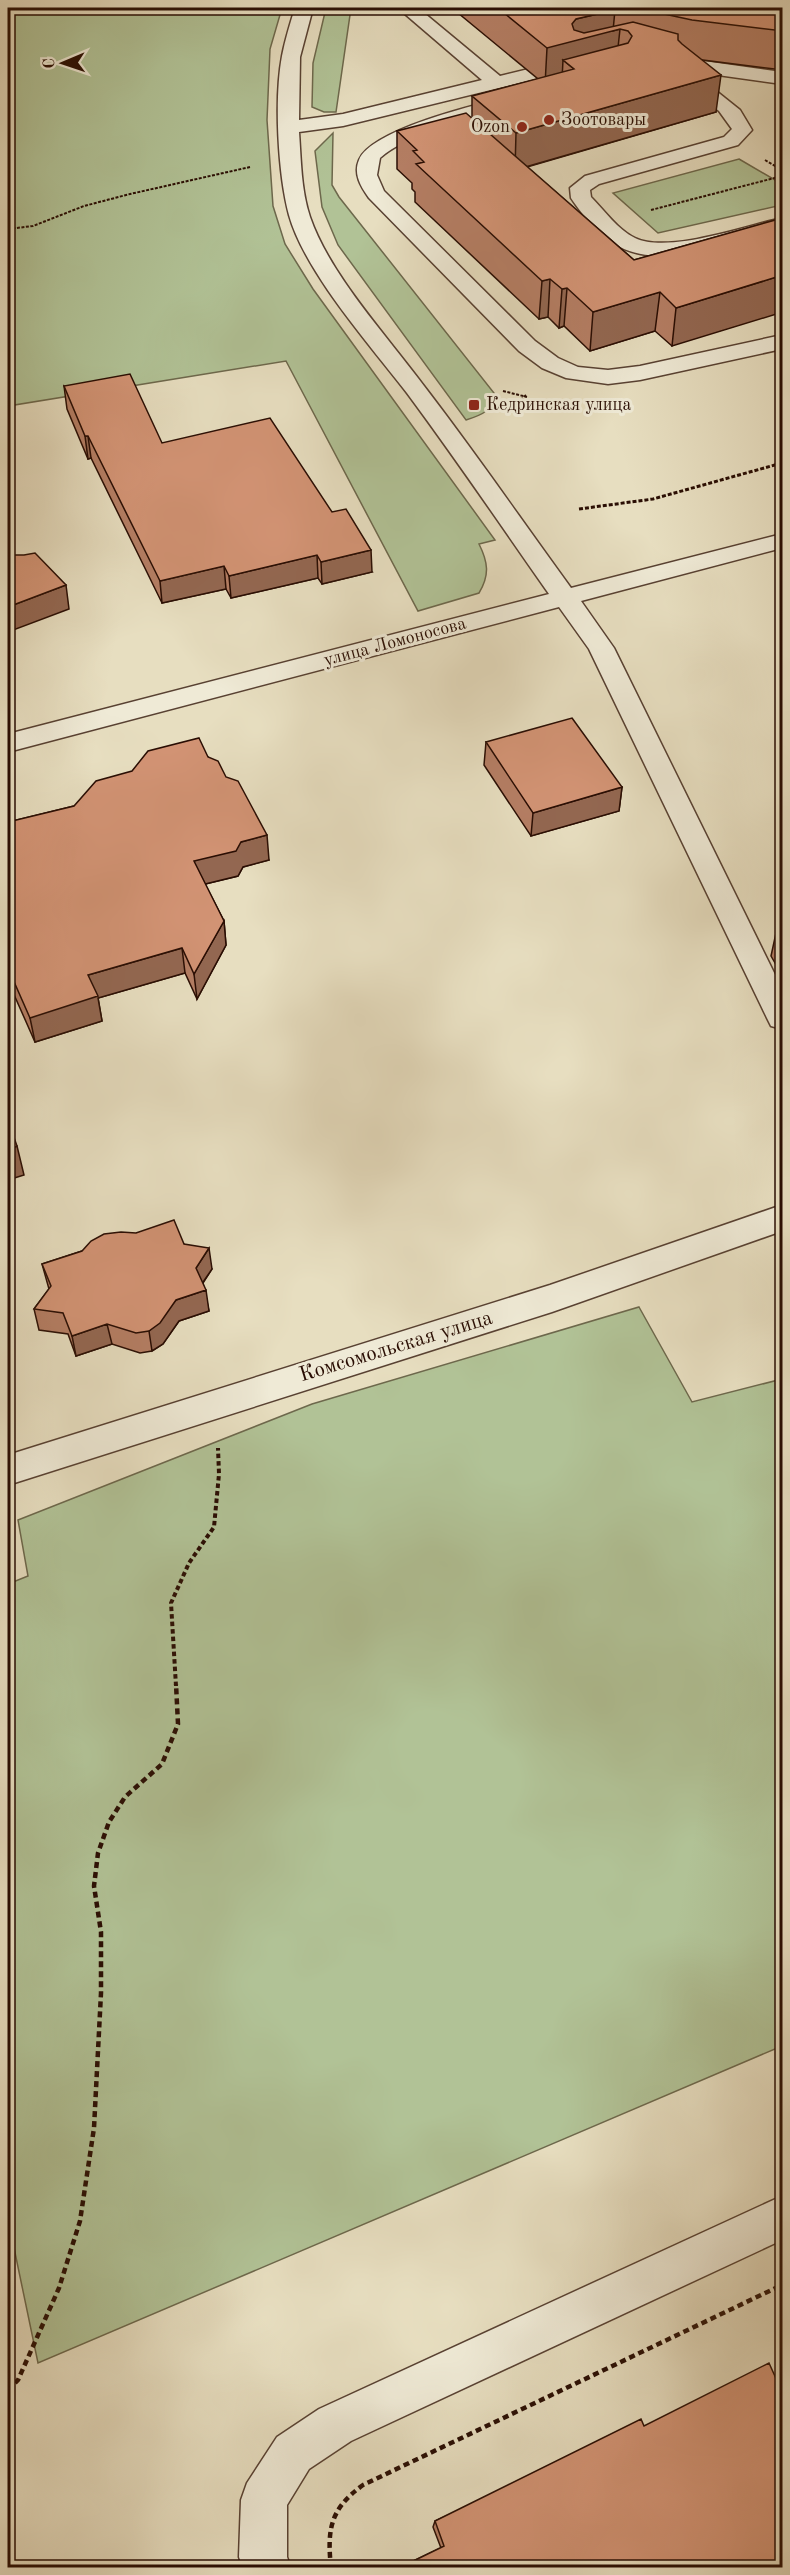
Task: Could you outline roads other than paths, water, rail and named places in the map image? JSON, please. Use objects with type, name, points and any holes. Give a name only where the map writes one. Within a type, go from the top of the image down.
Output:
[{"type":"street","points":[[304,8],[291,57],[288,92],[289,127],[293,187],[300,217],[313,248],[333,280],[434,414],[601,648],[783,1018]]},
{"type":"street","points":[[407,8],[497,82]]},
{"type":"street","points":[[289,127],[343,120],[598,58]]},
{"type":"street","points":[[653,59],[687,66],[783,78]]},
{"type":"street","points":[[687,66],[686,75],[694,84],[739,118],[742,130],[731,141],[592,180],[579,188],[581,198],[628,243],[651,250],[673,250],[783,224]]},
{"type":"street","points":[[536,96],[454,117],[388,143],[372,153],[366,167],[367,181],[376,194],[527,346],[550,363],[574,373],[608,377],[640,373],[783,342]]},
{"type":"street","name":"улица Ломоносова","points":[[8,743],[783,541]]},
{"type":"street","name":"Комсомольская улица","points":[[8,1470],[552,1298],[783,1218]]},
{"type":"street","points":[[267,2568],[263,2557],[264,2500],[292,2453],[335,2425],[783,2218]]},
{"type":"place","name":"Зоотовары","points":[[549,120]]},
{"type":"place","name":"Ozon","points":[[522,127]]},
{"type":"place","name":"Кедринская улица","points":[[474,405]]}]
